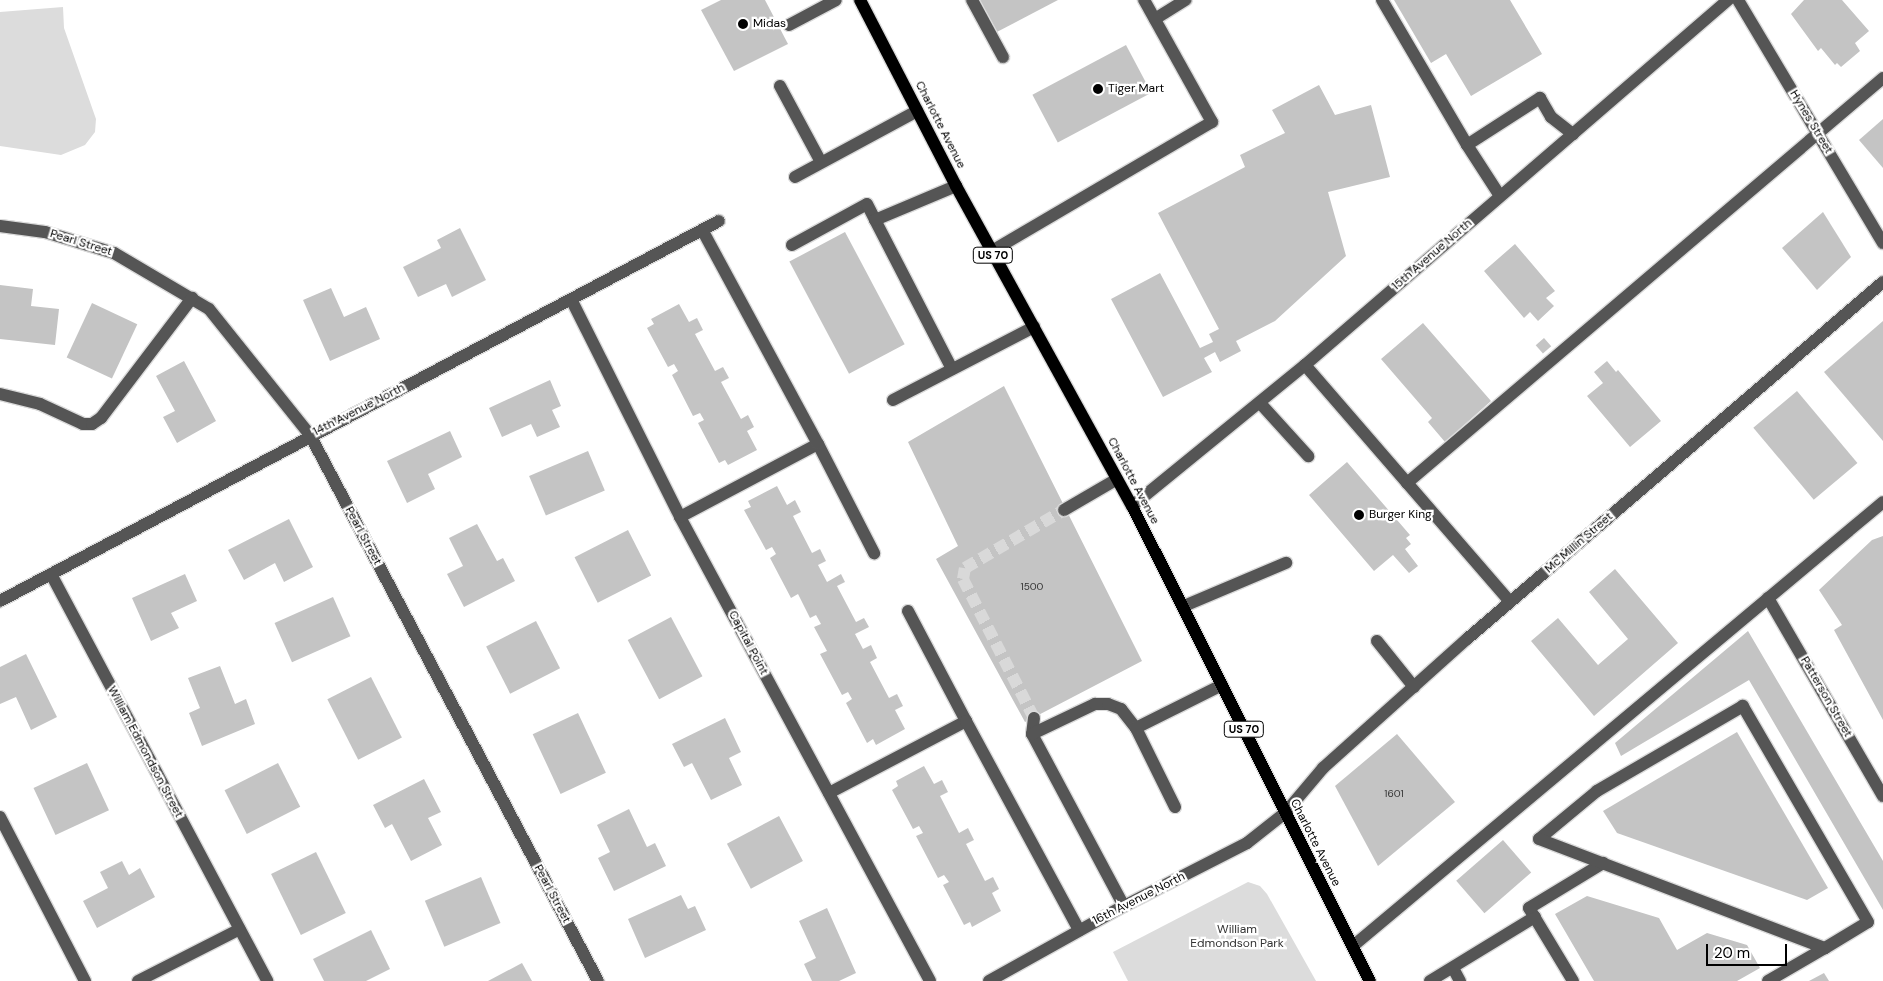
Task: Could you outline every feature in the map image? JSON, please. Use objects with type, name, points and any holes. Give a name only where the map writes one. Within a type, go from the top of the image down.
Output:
[{"type":"main road","name":"Charlotte Avenue","points":[[860,0],[956,186],[1132,506],[1184,606],[1370,981]]},
{"type":"street","points":[[789,25],[836,0]]},
{"type":"street","points":[[972,0],[1003,57]]},
{"type":"street","points":[[992,251],[1212,122],[1144,0]]},
{"type":"street","points":[[1155,19],[1185,0]]},
{"type":"street","points":[[1382,0],[1467,145],[1500,196]]},
{"type":"street","name":"15th Avenue North","points":[[1132,506],[1305,365],[1728,0]]},
{"type":"street","name":"Hynes Street","points":[[1738,0],[1883,243]]},
{"type":"street","points":[[1407,484],[1883,78]]},
{"type":"street","points":[[780,86],[821,162]]},
{"type":"street","points":[[1467,145],[1540,98],[1551,117],[1573,134]]},
{"type":"street","points":[[795,177],[917,111]]},
{"type":"street","points":[[876,220],[956,186]]},
{"type":"street","points":[[792,245],[867,204],[952,369]]},
{"type":"street","name":"14th Avenue North","points":[[0,601],[310,435],[572,301],[719,221]]},
{"type":"street","name":"Pearl Street","points":[[0,226],[45,232],[114,253],[209,309],[310,435],[598,981]]},
{"type":"street","points":[[703,231],[818,444],[874,553]]},
{"type":"street","name":"Mc Millin Street","points":[[1285,813],[1323,768],[1414,687],[1510,602],[1883,282]]},
{"type":"street","points":[[0,394],[40,404],[83,424],[92,424],[101,418],[192,298]]},
{"type":"street","name":"Capital Point","points":[[572,301],[680,517],[930,981]]},
{"type":"street","points":[[893,400],[1034,327]]},
{"type":"street","points":[[1305,365],[1510,602]]},
{"type":"street","points":[[1260,403],[1308,456]]},
{"type":"street","points":[[680,517],[818,444]]},
{"type":"street","points":[[1064,510],[1117,479]]},
{"type":"street","points":[[1353,946],[1883,502]]},
{"type":"street","points":[[1184,606],[1286,563]]},
{"type":"street","name":"William Edmondson Street","points":[[51,574],[267,981]]},
{"type":"street","name":"Patterson Street","points":[[1768,598],[1883,796]]},
{"type":"street","points":[[908,610],[1078,930]]},
{"type":"street","points":[[1377,641],[1414,687]]},
{"type":"street","points":[[1136,728],[1222,685]]},
{"type":"street","points":[[1032,734],[1095,704],[1108,704],[1121,709],[1136,728],[1175,807]]},
{"type":"street","points":[[1768,981],[1825,948],[1868,922],[1743,706],[1597,791],[1539,839],[1825,948]]},
{"type":"street","points":[[1034,718],[1032,734],[1124,906]]},
{"type":"street","points":[[829,793],[966,721]]},
{"type":"street","name":"16th Avenue North","points":[[989,981],[1078,930],[1247,843],[1285,813]]},
{"type":"street","points":[[0,817],[84,981]]},
{"type":"street","points":[[1573,981],[1530,908],[1603,863]]},
{"type":"street","points":[[1430,981],[1535,917]]},
{"type":"street","points":[[138,981],[240,929]]},
{"type":"street","points":[[1453,968],[1460,981]]},
{"type":"green space","points":[[63,7],[64,28],[96,119],[95,132],[85,145],[61,155],[0,146],[0,12]]},
{"type":"green space","name":"William Edmondson Park","points":[[1248,882],[1260,886],[1267,894],[1316,981],[1128,981],[1113,952]]},
{"type":"building","points":[[721,0],[765,0],[788,44],[734,71],[701,10]]},
{"type":"building","points":[[974,0],[1058,0],[993,34]]},
{"type":"building","points":[[1394,0],[1510,0],[1542,54],[1471,96],[1446,54],[1431,63]]},
{"type":"building","points":[[1804,0],[1842,0],[1869,31],[1855,43],[1860,51],[1841,67],[1837,63],[1835,65],[1821,48],[1818,51],[1791,14]]},
{"type":"building","points":[[1126,45],[1151,93],[1058,142],[1032,95]]},
{"type":"building","points":[[1319,85],[1335,115],[1371,105],[1390,177],[1328,192],[1346,256],[1275,321],[1236,341],[1241,351],[1220,362],[1215,352],[1204,358],[1212,372],[1163,397],[1111,299],[1160,273],[1200,348],[1213,342],[1209,334],[1219,329],[1158,213],[1245,167],[1240,155],[1285,133],[1272,110]]},
{"type":"building","points":[[1883,119],[1883,168],[1859,140]]},
{"type":"building","points":[[1823,212],[1851,257],[1817,290],[1782,248]]},
{"type":"building","points":[[460,228],[486,280],[452,297],[446,284],[418,297],[403,267],[441,248],[437,240]]},
{"type":"building","points":[[845,232],[905,344],[849,374],[789,262]]},
{"type":"building","points":[[1515,244],[1555,291],[1546,298],[1554,306],[1538,321],[1530,312],[1524,318],[1484,271]]},
{"type":"building","points":[[0,285],[33,289],[31,306],[59,309],[55,345],[0,339]]},
{"type":"building","points":[[331,288],[344,317],[366,307],[380,339],[330,361],[303,300]]},
{"type":"building","points":[[92,303],[137,324],[112,379],[67,357]]},
{"type":"building","points":[[679,304],[689,322],[697,318],[703,330],[695,334],[715,371],[723,367],[729,378],[721,382],[741,419],[748,415],[754,427],[747,431],[757,450],[728,465],[725,460],[719,463],[698,423],[704,420],[700,413],[693,416],[672,375],[678,371],[674,364],[668,367],[647,328],[654,324],[651,319]]},
{"type":"building","points":[[1883,321],[1883,441],[1824,372]]},
{"type":"building","points":[[1423,323],[1491,401],[1445,442],[1428,422],[1432,418],[1381,359]]},
{"type":"building","points":[[1544,338],[1551,346],[1543,354],[1536,345]]},
{"type":"building","points":[[184,361],[216,421],[177,443],[163,417],[175,411],[156,376]]},
{"type":"building","points":[[1607,361],[1616,372],[1618,370],[1661,421],[1630,447],[1587,396],[1603,383],[1594,372]]},
{"type":"building","points":[[550,380],[561,406],[552,410],[560,427],[537,437],[531,424],[502,437],[489,408]]},
{"type":"building","points":[[1004,386],[1142,661],[1025,722],[936,559],[958,546],[908,442]]},
{"type":"building","points":[[1797,391],[1857,463],[1814,500],[1753,428]]},
{"type":"building","points":[[450,431],[462,457],[428,474],[435,489],[407,503],[387,461]]},
{"type":"building","points":[[588,451],[605,491],[546,516],[529,476]]},
{"type":"building","name":"Burger King","points":[[1347,462],[1410,535],[1406,538],[1411,544],[1405,549],[1418,566],[1409,573],[1393,555],[1374,571],[1309,495]]},
{"type":"building","points":[[777,486],[787,505],[795,500],[801,512],[793,516],[812,553],[820,549],[826,561],[818,565],[827,582],[841,574],[845,582],[837,586],[856,622],[864,618],[869,627],[855,634],[863,649],[871,645],[877,658],[870,662],[889,698],[897,694],[903,706],[895,710],[905,729],[876,745],[873,739],[867,743],[846,703],[852,699],[848,692],[842,695],[820,654],[827,651],[814,627],[821,624],[816,615],[810,618],[798,594],[791,598],[770,558],[776,554],[772,547],[766,550],[744,510],[751,507],[748,501]]},
{"type":"building","points":[[289,519],[313,567],[284,582],[275,563],[244,580],[228,550]]},
{"type":"building","points":[[477,524],[497,561],[503,558],[515,581],[464,607],[447,574],[463,566],[449,538]]},
{"type":"building","points":[[628,530],[651,575],[598,603],[575,557]]},
{"type":"building","points":[[1883,536],[1883,720],[1834,630],[1842,625],[1819,590],[1872,540]]},
{"type":"building","points":[[1615,569],[1678,643],[1594,716],[1531,641],[1558,618],[1598,665],[1628,639],[1589,592]]},
{"type":"building","points":[[185,574],[197,601],[171,613],[179,628],[151,641],[132,598]]},
{"type":"building","points":[[333,597],[350,636],[292,662],[275,623]]},
{"type":"building","points":[[671,617],[702,676],[659,699],[628,640]]},
{"type":"building","points":[[536,621],[560,668],[510,694],[486,646]]},
{"type":"building","points":[[1748,631],[1883,861],[1883,910],[1749,680],[1621,756],[1615,743]]},
{"type":"building","points":[[26,654],[57,717],[31,730],[16,697],[0,704],[0,667]]},
{"type":"building","points":[[220,666],[235,704],[246,699],[255,724],[202,746],[189,713],[200,708],[188,678]]},
{"type":"building","points":[[371,677],[402,738],[358,760],[327,699]]},
{"type":"building","points":[[578,713],[606,773],[561,794],[533,734]]},
{"type":"building","points":[[725,718],[741,752],[729,758],[742,785],[711,800],[692,763],[684,767],[672,744]]},
{"type":"building","points":[[1737,732],[1828,888],[1807,900],[1617,833],[1603,811]]},
{"type":"building","points":[[1397,734],[1455,802],[1378,866],[1335,786]]},
{"type":"building","points":[[87,763],[109,810],[56,835],[34,788]]},
{"type":"building","points":[[278,763],[300,807],[247,834],[225,790]]},
{"type":"building","points":[[924,766],[934,784],[942,780],[948,792],[940,796],[959,833],[968,828],[974,840],[966,844],[985,881],[993,877],[999,889],[992,893],[1001,911],[972,927],[970,922],[964,925],[943,885],[949,882],[944,875],[938,878],[916,836],[923,833],[919,826],[913,829],[892,790],[898,786],[896,781]]},
{"type":"building","points":[[424,779],[441,812],[428,818],[442,845],[411,861],[392,824],[385,828],[373,805]]},
{"type":"building","points":[[629,809],[647,847],[655,843],[666,866],[614,891],[598,858],[610,852],[597,825]]},
{"type":"building","points":[[779,816],[803,861],[751,889],[727,844]]},
{"type":"building","points":[[1503,840],[1531,872],[1484,913],[1456,881]]},
{"type":"building","points":[[316,852],[346,913],[301,935],[271,874]]},
{"type":"building","points":[[122,861],[129,875],[140,868],[155,897],[97,928],[83,901],[108,888],[100,872]]},
{"type":"building","points":[[481,877],[501,923],[444,947],[425,901]]},
{"type":"building","points":[[681,895],[688,909],[695,906],[706,930],[645,958],[628,919]]},
{"type":"building","points":[[1587,896],[1659,918],[1677,950],[1707,933],[1747,945],[1760,968],[1737,981],[1594,981],[1555,914]]},
{"type":"building","points":[[827,908],[856,973],[839,981],[812,981],[804,964],[816,958],[799,921]]},
{"type":"building","points":[[371,930],[390,969],[366,981],[324,981],[313,959]]},
{"type":"building","points":[[522,963],[532,981],[488,981]]},
{"type":"building","points":[[1824,973],[1829,981],[1809,981]]},
{"type":"tunnel","points":[[1034,718],[963,579],[965,568],[1064,510]]},
{"type":"place","name":"Midas","points":[[743,24]]},
{"type":"place","name":"Tiger Mart","points":[[1098,89]]},
{"type":"place","name":"Burger King","points":[[1359,515]]}]
